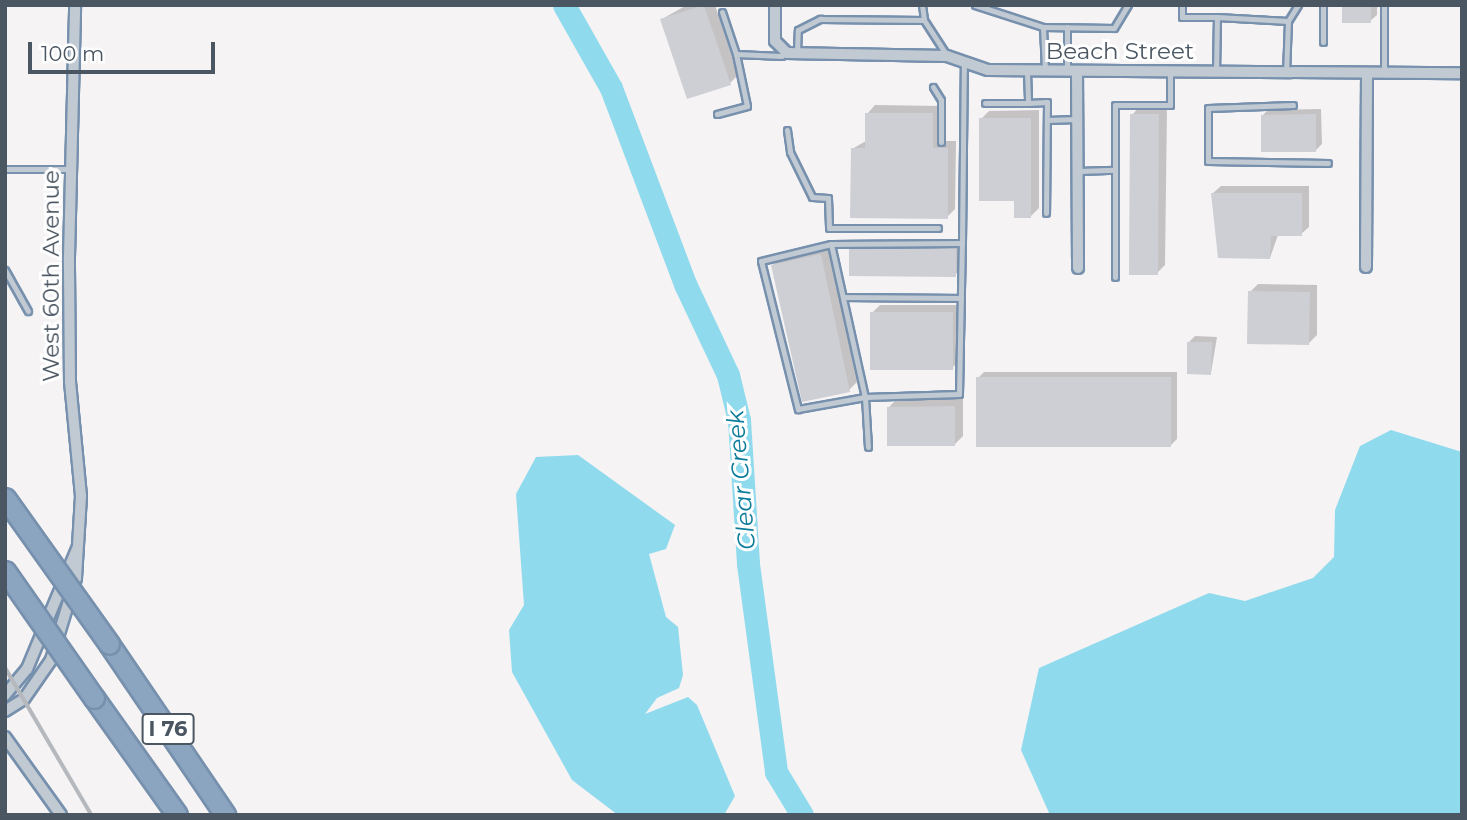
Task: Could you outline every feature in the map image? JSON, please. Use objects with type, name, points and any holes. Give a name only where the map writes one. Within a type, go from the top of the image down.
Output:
[{"type":"highway","name":"I 76","points":[[5,498],[226,815]]},
{"type":"highway","name":"I 76","points":[[5,570],[177,815]]},
{"type":"street","name":"West 60th Avenue","points":[[5,711],[24,699],[51,660],[79,547],[81,496],[69,353],[75,5]]},
{"type":"street","points":[[775,5],[775,41],[782,52]]},
{"type":"street","name":"Beach Street","points":[[782,52],[947,56],[964,62],[1027,71],[1462,73]]},
{"type":"street","points":[[1072,72],[1077,120],[1078,268]]},
{"type":"street","points":[[1366,268],[1367,73]]},
{"type":"street","name":"West 60th Avenue","points":[[5,695],[27,669],[79,547]]},
{"type":"street","points":[[5,737],[61,815]]},
{"type":"lane","points":[[922,5],[924,20],[947,56]]},
{"type":"lane","points":[[975,5],[1043,27],[1114,27],[1128,5]]},
{"type":"lane","points":[[1182,5],[1182,17],[1288,21]]},
{"type":"lane","points":[[1286,73],[1288,21],[1298,5]]},
{"type":"lane","points":[[1323,5],[1323,41]]},
{"type":"lane","points":[[1384,5],[1384,73]]},
{"type":"lane","points":[[717,114],[747,106],[736,54],[722,12]]},
{"type":"lane","points":[[1216,73],[1217,17]]},
{"type":"lane","points":[[797,53],[799,30],[820,19],[924,20]]},
{"type":"lane","points":[[1043,27],[1045,71]]},
{"type":"lane","points":[[1067,27],[1072,72]]},
{"type":"lane","points":[[736,54],[782,52]]},
{"type":"lane","points":[[962,243],[831,244],[761,261],[798,409],[865,397],[960,394],[962,243],[964,62]]},
{"type":"lane","points":[[1027,71],[1028,103]]},
{"type":"lane","points":[[1115,277],[1115,105],[1170,105],[1170,72]]},
{"type":"lane","points":[[933,87],[941,100],[941,142]]},
{"type":"lane","points":[[985,103],[1047,102],[1046,213]]},
{"type":"lane","points":[[1293,105],[1208,108],[1208,161],[1328,163]]},
{"type":"lane","points":[[1047,120],[1077,120]]},
{"type":"lane","points":[[787,130],[789,152],[812,197],[828,198],[829,228],[937,228]]},
{"type":"lane","points":[[5,169],[72,169]]},
{"type":"lane","points":[[1078,171],[1115,170]]},
{"type":"lane","points":[[831,244],[865,397],[868,447]]},
{"type":"lane","points":[[5,270],[28,311]]},
{"type":"lane","points":[[843,297],[961,298]]},
{"type":"water","points":[[1391,430],[1462,452],[1462,815],[1050,815],[1021,750],[1039,668],[1209,593],[1245,601],[1313,578],[1334,557],[1335,510],[1360,446]]},
{"type":"water","points":[[578,455],[675,525],[666,549],[649,554],[666,617],[678,627],[683,675],[679,688],[657,698],[645,714],[688,697],[697,705],[735,796],[724,815],[618,815],[572,780],[512,672],[509,630],[524,605],[516,494],[536,457]]},
{"type":"building","points":[[704,5],[731,85],[687,99],[660,19]]},
{"type":"building","points":[[1342,5],[1371,5],[1371,23],[1342,23]]},
{"type":"building","points":[[865,113],[933,113],[933,148],[948,148],[948,219],[850,218],[851,148],[865,148]]},
{"type":"building","points":[[1130,114],[1159,114],[1158,275],[1129,275]]},
{"type":"building","points":[[1316,114],[1316,152],[1261,152],[1261,115]]},
{"type":"building","points":[[979,118],[1031,118],[1031,218],[1014,218],[1014,201],[979,201]]},
{"type":"building","points":[[1211,193],[1302,193],[1302,236],[1271,236],[1270,259],[1218,258]]},
{"type":"building","points":[[956,248],[956,277],[849,276],[849,249]]},
{"type":"building","points":[[821,254],[850,392],[802,402],[771,265]]},
{"type":"building","points":[[1248,291],[1310,292],[1309,345],[1247,344]]},
{"type":"building","points":[[870,312],[953,312],[953,370],[870,370]]},
{"type":"building","points":[[1187,342],[1212,342],[1211,375],[1187,374]]},
{"type":"building","points":[[976,377],[1171,377],[1171,447],[976,447]]},
{"type":"building","points":[[955,406],[955,446],[887,446],[887,407]]},
{"type":"waterway","name":"Clear Creek","points":[[564,5],[611,88],[685,284],[728,375],[739,420],[748,564],[776,772],[802,815]]},
{"type":"railway","points":[[5,667],[92,815]]}]
